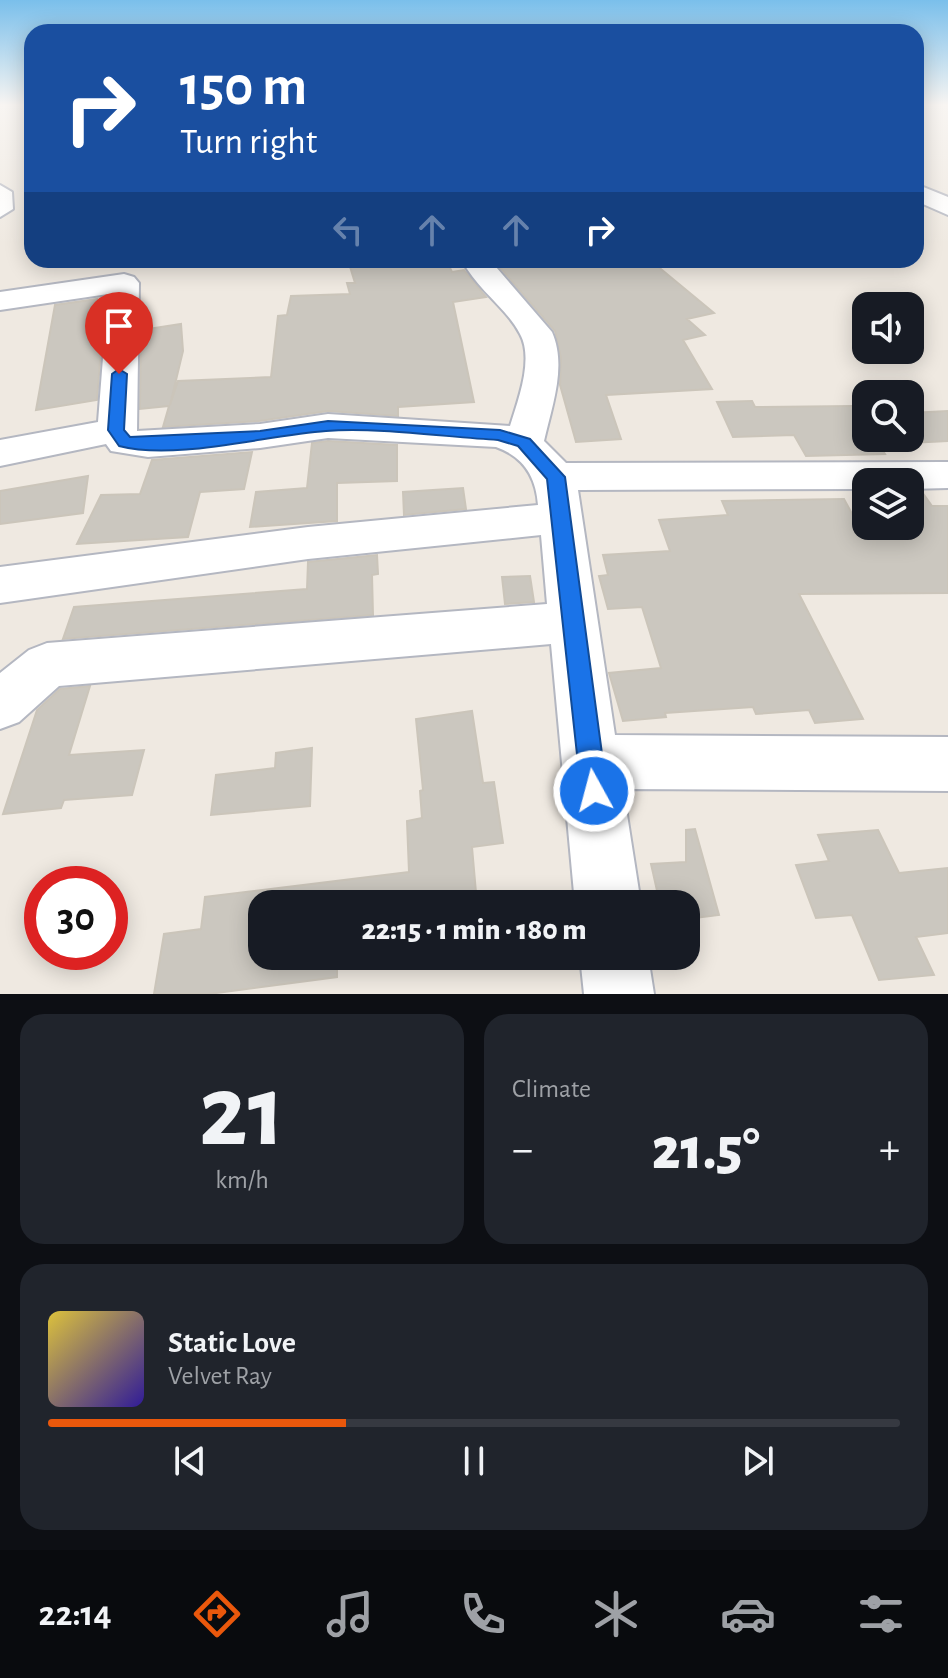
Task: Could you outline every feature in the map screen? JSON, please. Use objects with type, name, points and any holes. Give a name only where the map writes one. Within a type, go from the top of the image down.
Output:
[{"type":"street","points":[[0,192],[0,209]]},
{"type":"street","points":[[924,195],[948,207]]},
{"type":"street","points":[[480,268],[538,335],[547,479],[573,622],[606,890]]},
{"type":"street","points":[[0,301],[124,283],[116,430],[125,442],[148,445],[260,436],[328,426],[500,435],[547,479]]},
{"type":"street","points":[[0,453],[116,430]]},
{"type":"street","points":[[0,585],[308,543],[547,479],[948,475]]},
{"type":"street","points":[[0,705],[47,665],[573,622]]},
{"type":"street","points":[[591,762],[948,764]]},
{"type":"street","points":[[616,970],[619,994]]},
{"type":"building","points":[[350,268],[464,270],[486,297],[453,302],[474,402],[398,407],[398,416],[328,411],[259,421],[163,427],[169,406],[140,409],[141,330],[181,324],[183,351],[170,405],[178,381],[271,377],[278,316],[287,315],[291,296],[350,294],[347,283],[355,283]]},
{"type":"building","points":[[500,268],[660,268],[714,313],[687,319],[705,335],[683,340],[712,389],[606,395],[621,439],[576,442],[560,385],[561,358],[555,331]]},
{"type":"building","points":[[97,299],[98,336],[102,336],[97,400],[36,410],[55,305]]},
{"type":"building","points":[[752,401],[755,407],[852,406],[852,452],[885,454],[806,456],[794,435],[733,437],[717,402]]},
{"type":"building","points":[[948,411],[948,441],[924,442],[924,412]]},
{"type":"building","points":[[312,443],[397,445],[397,481],[337,483],[337,521],[250,527],[256,492],[307,488]]},
{"type":"building","points":[[252,452],[244,489],[200,492],[188,537],[77,544],[101,495],[140,494],[152,460]]},
{"type":"building","points":[[88,476],[83,513],[0,524],[0,491]]},
{"type":"building","points":[[463,488],[466,509],[404,515],[403,492]]},
{"type":"building","points":[[924,495],[932,506],[948,506],[948,593],[799,594],[863,719],[815,723],[809,710],[756,714],[753,707],[665,713],[666,717],[623,721],[609,673],[661,668],[642,607],[608,609],[599,576],[608,575],[603,555],[670,551],[659,520],[728,515],[722,501],[844,499],[852,514],[852,540],[924,540]]},
{"type":"building","points":[[377,555],[378,574],[372,575],[373,615],[63,639],[74,607],[307,589],[308,562]]},
{"type":"building","points":[[530,576],[534,602],[505,604],[502,577]]},
{"type":"building","points":[[90,686],[69,755],[144,750],[132,795],[64,800],[61,808],[3,814],[37,710],[60,689]]},
{"type":"building","points":[[472,711],[483,783],[494,782],[503,843],[472,847],[476,890],[262,890],[409,872],[407,821],[422,818],[420,791],[423,790],[416,719]]},
{"type":"building","points":[[312,748],[310,806],[211,815],[216,775],[275,768],[276,753]]},
{"type":"building","points":[[695,829],[719,915],[700,917],[700,890],[657,890],[651,864],[686,862],[686,830]]},
{"type":"building","points":[[878,830],[899,873],[948,868],[948,933],[916,937],[934,975],[879,980],[852,915],[816,918],[796,865],[829,861],[818,835]]},
{"type":"building","points":[[248,892],[248,970],[337,970],[337,977],[209,994],[154,994],[164,934],[201,929],[205,897]]},
{"type":"route","points":[[119,374],[116,430],[125,442],[148,445],[260,436],[328,426],[500,435],[524,443],[556,477],[594,791]]}]
